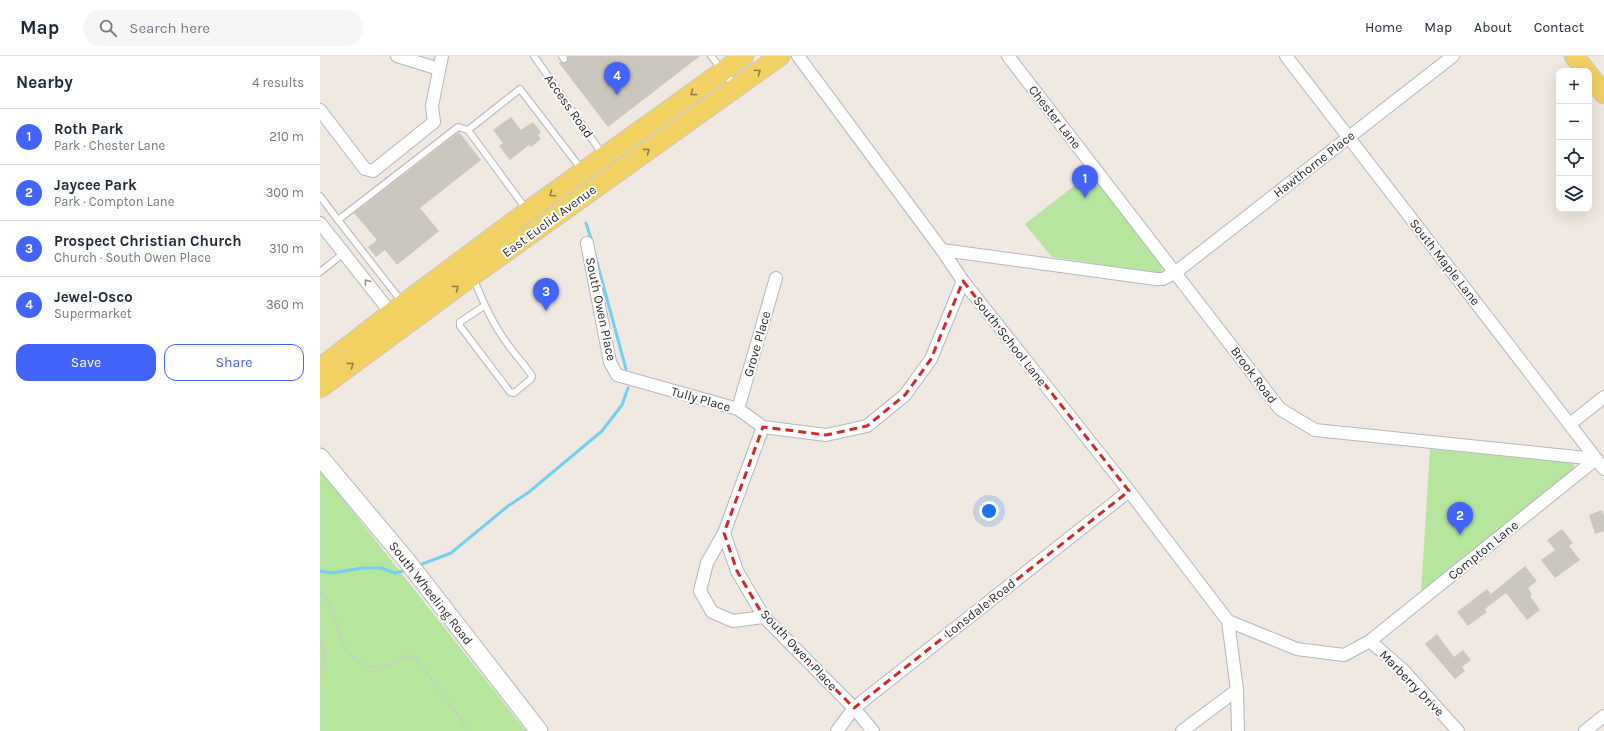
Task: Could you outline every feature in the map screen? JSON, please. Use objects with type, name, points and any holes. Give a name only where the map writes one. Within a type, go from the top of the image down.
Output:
[{"type":"main road","name":"East Euclid Avenue","points":[[320,388],[472,276],[610,165],[724,70],[744,56]]},
{"type":"main road","name":"East Euclid Avenue","points":[[320,368],[397,308],[583,171],[610,165],[736,87],[780,56]]},
{"type":"main road","points":[[1574,56],[1584,68]]},
{"type":"main road","points":[[1592,79],[1604,94]]},
{"type":"street","points":[[397,56],[439,69]]},
{"type":"street","points":[[320,110],[364,169],[373,171],[434,122],[432,106],[442,56]]},
{"type":"street","name":"South School Lane","points":[[798,56],[942,250],[963,282],[1129,491],[1228,621]]},
{"type":"street","name":"Chester Lane","points":[[1008,56],[1176,272]]},
{"type":"street","name":"South Maple Lane","points":[[1286,56],[1604,469]]},
{"type":"street","name":"Hawthorne Place","points":[[1176,272],[1453,56]]},
{"type":"street","points":[[320,223],[344,253],[397,308]]},
{"type":"street","name":"South Owen Place","points":[[587,243],[610,362],[617,375]]},
{"type":"street","points":[[942,250],[1156,279],[1163,279],[1176,272]]},
{"type":"street","name":"Brook Road","points":[[1176,272],[1280,409],[1315,430],[1596,459]]},
{"type":"street","name":"Grove Place","points":[[738,409],[776,278]]},
{"type":"street","name":"Tully Place","points":[[617,375],[738,409],[763,427],[826,435],[867,426],[905,395],[931,359],[963,282]]},
{"type":"street","points":[[1570,424],[1604,397]]},
{"type":"street","points":[[763,427],[724,533],[707,564],[700,590],[712,612],[732,621],[764,617]]},
{"type":"street","name":"South Wheeling Road","points":[[320,457],[407,562],[539,731]]},
{"type":"street","name":"Compton Lane","points":[[1370,641],[1596,459]]},
{"type":"street","name":"Lonsdale Road","points":[[837,731],[854,708],[1129,491]]},
{"type":"street","name":"South Owen Place","points":[[724,533],[737,571],[764,617],[854,708],[873,731]]},
{"type":"street","points":[[1228,621],[1238,690],[1238,731]]},
{"type":"street","name":"Marberry Drive","points":[[1228,621],[1298,649],[1344,655],[1370,641],[1404,670],[1458,731]]},
{"type":"street","points":[[1182,731],[1238,690]]},
{"type":"street","points":[[1585,731],[1604,716]]},
{"type":"lane","name":"Access Road","points":[[534,56],[610,165]]},
{"type":"lane","points":[[711,56],[724,70],[736,87]]},
{"type":"lane","points":[[468,130],[520,89],[583,171]]},
{"type":"lane","points":[[338,220],[458,127],[468,130],[528,211]]},
{"type":"lane","points":[[320,196],[338,220],[397,308]]},
{"type":"lane","points":[[320,272],[344,253]]},
{"type":"lane","points":[[472,276],[484,306],[508,346],[532,376],[531,379],[514,393],[510,392],[460,326],[460,322],[484,306]]},
{"type":"path","points":[[320,593],[332,608],[340,639],[347,651],[355,660],[363,665],[375,667],[390,665],[402,657],[410,655],[415,657],[461,719],[466,731]]},
{"type":"path","points":[[320,641],[325,651],[325,663],[320,676]]},
{"type":"highlighted area","points":[[963,281],[1129,491],[854,708],[764,617],[737,571],[724,533],[763,427],[826,435],[867,426],[905,395],[931,359]]},
{"type":"green space","points":[[1092,172],[1164,266],[1161,273],[1052,257],[1025,224]]},
{"type":"green space","points":[[1430,449],[1572,463],[1574,465],[1574,472],[1421,593]]},
{"type":"green space","points":[[320,470],[526,731],[320,731]]},
{"type":"building","points":[[568,56],[700,56],[608,127],[559,63],[567,62]]},
{"type":"building","points":[[511,117],[521,130],[533,122],[541,132],[538,135],[541,139],[531,147],[529,145],[510,160],[499,146],[503,143],[493,130]]},
{"type":"building","points":[[459,132],[481,160],[420,208],[439,231],[397,265],[385,250],[376,257],[368,247],[377,240],[354,213]]},
{"type":"building","points":[[1602,510],[1604,516],[1604,531],[1595,534],[1589,515]]},
{"type":"building","points":[[1562,529],[1573,543],[1569,546],[1580,560],[1555,578],[1541,560],[1555,550],[1547,540]]},
{"type":"building","points":[[1525,566],[1537,581],[1528,588],[1532,594],[1530,596],[1540,610],[1527,620],[1506,593],[1485,609],[1487,612],[1468,626],[1457,612],[1487,589],[1491,594]]},
{"type":"building","points":[[1437,634],[1454,657],[1463,650],[1471,660],[1462,667],[1465,671],[1455,679],[1425,644]]},
{"type":"waterway","points":[[586,223],[592,242]]},
{"type":"waterway","points":[[595,255],[626,369]]},
{"type":"waterway","points":[[417,566],[451,553],[508,506],[529,492],[602,431],[622,405],[628,388]]},
{"type":"waterway","points":[[320,571],[332,573],[363,568],[381,568],[395,573],[406,570]]},
{"type":"place","name":"Jewel-Osco","points":[[617,95]]},
{"type":"place","name":"Roth Park","points":[[1085,198]]},
{"type":"place","name":"Prospect Christian Church","points":[[546,311]]},
{"type":"place","name":"Jaycee Park","points":[[1460,535]]}]
